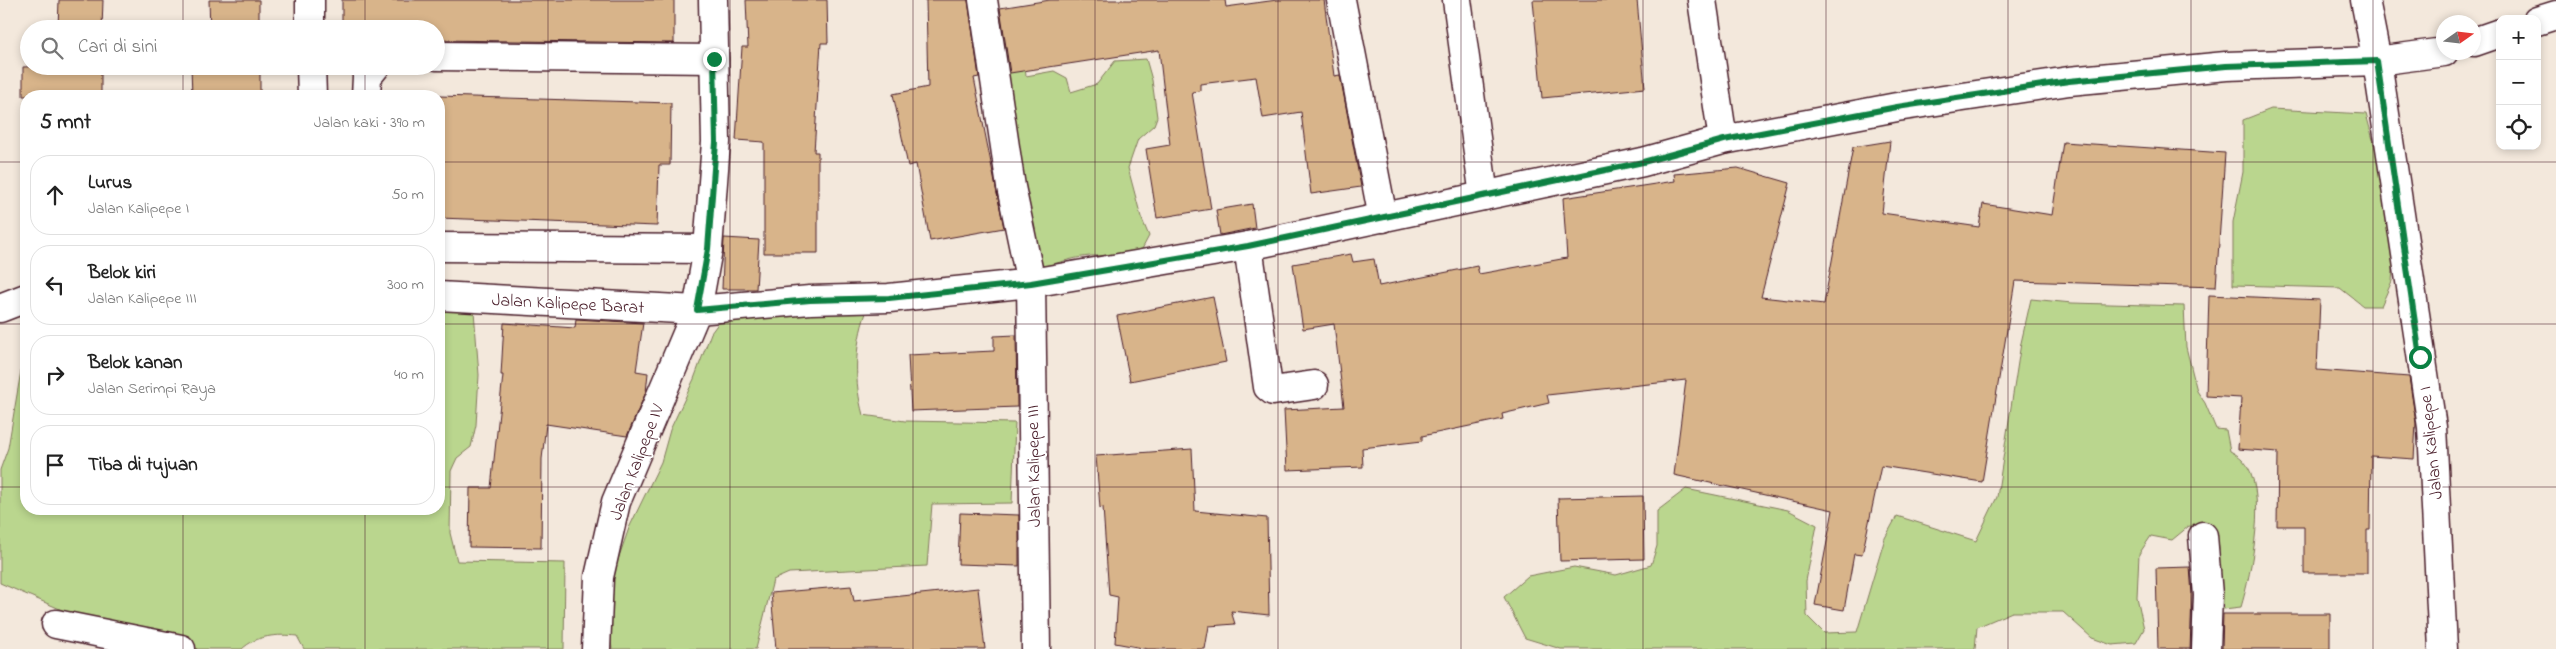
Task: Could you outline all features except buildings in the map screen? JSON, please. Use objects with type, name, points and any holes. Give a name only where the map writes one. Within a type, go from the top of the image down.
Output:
[{"type":"street","points":[[310,0],[310,20]]},
{"type":"street","name":"Jalan Kalipepe IV","points":[[596,649],[599,577],[616,502],[697,310],[708,249],[716,142],[713,0]]},
{"type":"street","name":"Jalan Kalipepe III","points":[[983,0],[1011,187],[1031,283],[1036,649]]},
{"type":"street","points":[[1341,0],[1383,218]]},
{"type":"street","points":[[1457,0],[1484,196]]},
{"type":"street","points":[[1702,0],[1724,140]]},
{"type":"street","name":"Jalan Kalipepe I","points":[[2365,0],[2377,61],[2432,427],[2443,649]]},
{"type":"street","points":[[2541,20],[2556,15]]},
{"type":"street","points":[[2481,40],[2496,34]]},
{"type":"street","points":[[697,310],[810,300],[889,298],[1031,283],[1248,246],[1643,162],[1724,140],[1897,107],[2069,81],[2226,66],[2377,61],[2436,53]]},
{"type":"street","points":[[445,56],[714,59]]},
{"type":"street","points":[[311,75],[312,90]]},
{"type":"street","points":[[366,90],[369,75]]},
{"type":"street","points":[[1248,246],[1270,390],[1314,385]]},
{"type":"street","points":[[445,247],[708,249]]},
{"type":"street","name":"Jalan Kalipepe Barat","points":[[445,296],[697,310]]},
{"type":"street","points":[[0,308],[20,300]]},
{"type":"street","points":[[2203,536],[2208,594],[2206,649]]},
{"type":"street","points":[[56,624],[181,649]]},
{"type":"green space","points":[[1002,14],[1022,42],[1026,76],[1054,71],[1067,78],[1071,92],[1097,84],[1115,61],[1146,59],[1152,80],[1157,117],[1154,125],[1138,139],[1128,168],[1141,217],[1149,236],[1140,253],[1119,257],[1082,257],[1028,269],[994,25]]},
{"type":"green space","points":[[2271,109],[2366,114],[2382,173],[2394,258],[2392,281],[2381,306],[2363,306],[2340,288],[2233,285],[2233,222],[2243,172],[2243,120]]},
{"type":"green space","points":[[2031,299],[2072,303],[2184,306],[2186,347],[2197,391],[2205,403],[2216,429],[2226,430],[2230,451],[2242,459],[2250,472],[2255,489],[2257,509],[2256,531],[2241,607],[2215,610],[2204,528],[2189,526],[2172,540],[2151,536],[2139,554],[2137,597],[2144,629],[2136,643],[2112,645],[2092,638],[2063,612],[2012,612],[1977,627],[1975,649],[1561,649],[1525,638],[1504,597],[1528,576],[1574,567],[1616,575],[1651,565],[1657,546],[1657,511],[1686,489],[1788,510],[1817,525],[1806,581],[1807,616],[1824,633],[1857,632],[1885,538],[1897,516],[1976,541],[1997,497],[2021,343]]},
{"type":"green space","points":[[445,309],[474,311],[479,375],[476,425],[471,447],[457,458],[451,471],[450,533],[457,561],[565,563],[564,649],[304,649],[297,636],[282,635],[261,638],[242,649],[161,649],[106,629],[0,583],[0,470],[8,448],[20,377],[20,515],[445,515]]},
{"type":"green space","points":[[866,313],[857,351],[858,390],[863,415],[905,421],[1015,423],[1012,503],[932,504],[927,566],[789,573],[773,580],[756,649],[612,649],[609,625],[609,585],[629,528],[661,462],[670,430],[694,379],[711,333],[725,314]]},
{"type":"route","points":[[714,59],[716,142],[708,249],[697,310],[810,300],[889,298],[1031,283],[1248,246],[1643,162],[1724,140],[1897,107],[2069,81],[2226,66],[2377,61],[2420,357]]}]
